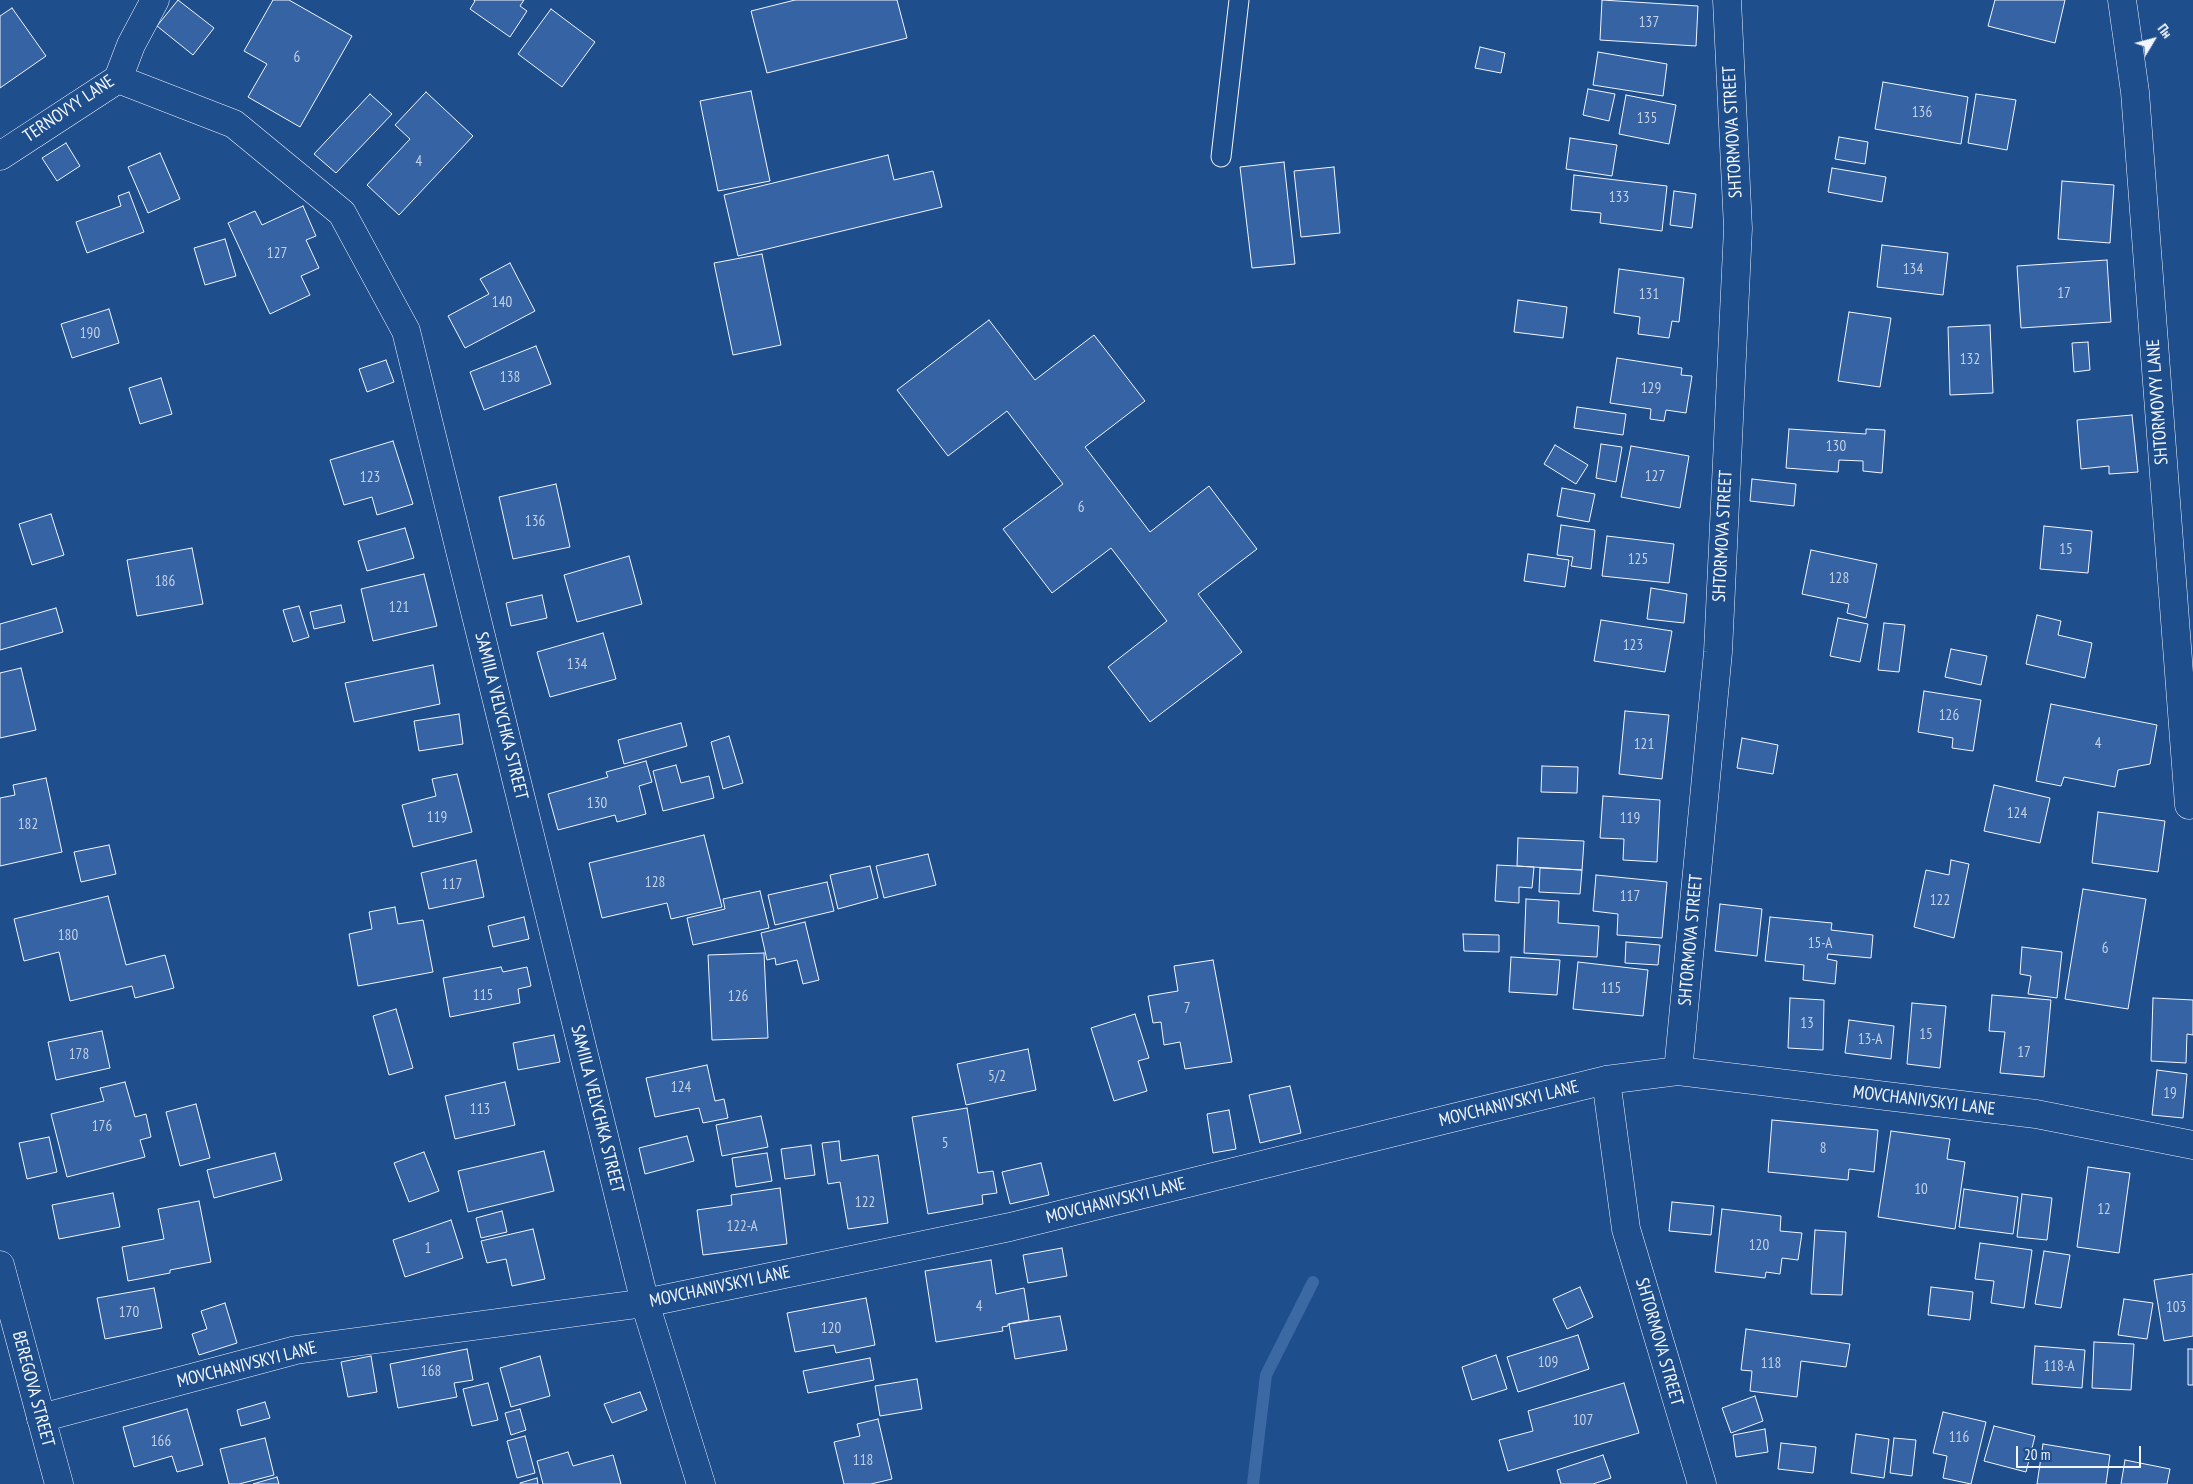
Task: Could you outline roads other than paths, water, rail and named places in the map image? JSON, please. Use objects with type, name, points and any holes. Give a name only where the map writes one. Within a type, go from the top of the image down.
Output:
[{"type":"street","name":"TERNOVYY LANE","points":[[0,156],[118,79],[131,45],[155,0]]},
{"type":"street","name":"SHTORMOVA STREET","points":[[1678,1072],[1718,652],[1737,238],[1727,0]]},
{"type":"street","name":"SHTORMOVYY LANE","points":[[2122,0],[2135,92],[2189,805]]},
{"type":"street","name":"SAMIILA VELYCHKA STREET","points":[[118,79],[234,124],[342,213],[406,331],[645,1303],[701,1484]]},
{"type":"street","name":"MOVCHANIVSKYI LANE","points":[[41,1418],[296,1350],[645,1303],[1010,1227],[1606,1080],[1678,1072],[2036,1114],[2193,1145]]},
{"type":"street","name":"SHTORMOVA STREET","points":[[1606,1080],[1626,1229],[1702,1484]]},
{"type":"street","name":"BEREGOVA STREET","points":[[0,1265],[59,1484]]},
{"type":"lane","points":[[1221,157],[1239,0]]},
{"type":"waterway","points":[[1253,1484],[1266,1375],[1313,1282]]}]
